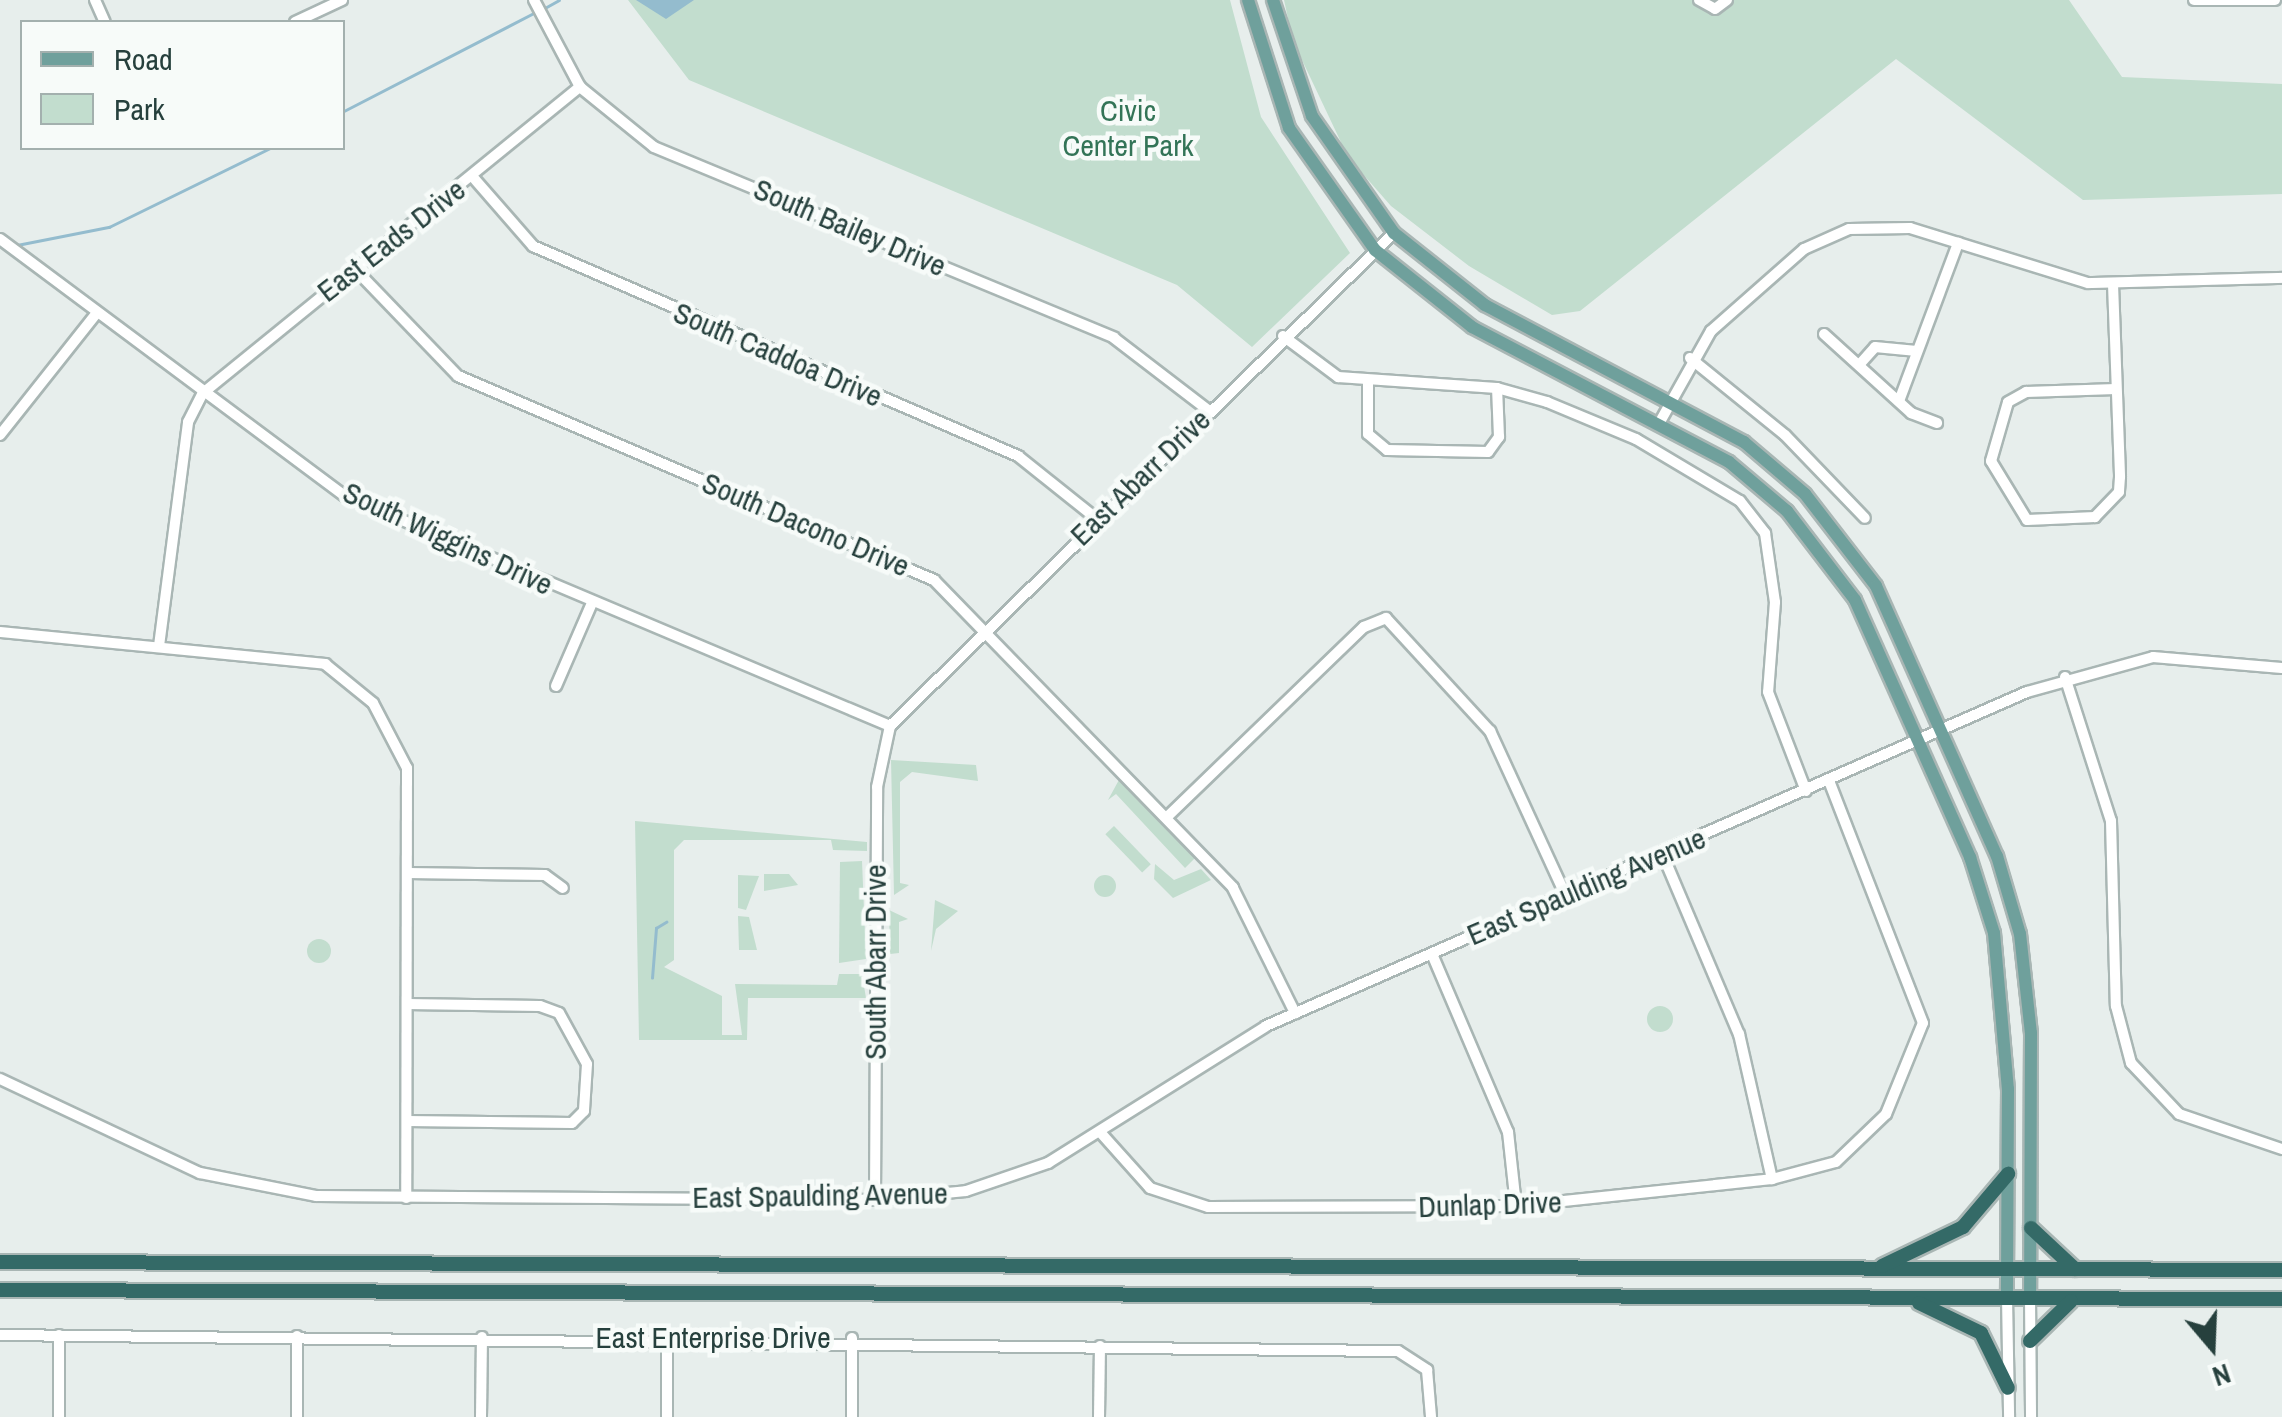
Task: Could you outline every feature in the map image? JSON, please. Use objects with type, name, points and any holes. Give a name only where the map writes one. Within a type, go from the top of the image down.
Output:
[{"type":"highway","points":[[1877,1269],[1963,1227],[2008,1174]]},
{"type":"highway","points":[[2031,1228],[2076,1270]]},
{"type":"highway","points":[[0,1262],[2282,1270]]},
{"type":"highway","points":[[0,1290],[2282,1298]]},
{"type":"highway","points":[[1894,1297],[1968,1322],[2008,1388]]},
{"type":"highway","points":[[2030,1341],[2076,1298]]},
{"type":"main road","points":[[1248,0],[1289,128],[1376,250],[1472,327],[1660,420],[1759,485],[1818,547],[1864,617],[1920,740],[1994,933],[2008,1174],[2007,1297]]},
{"type":"main road","points":[[1273,0],[1312,116],[1394,232],[1485,305],[1671,398],[1775,466],[1838,532],[1887,605],[2006,880],[2026,960],[2030,1298]]},
{"type":"street","points":[[299,20],[342,0]]},
{"type":"street","name":"South Bailey Drive","points":[[534,0],[580,87],[654,147],[1136,349],[1208,410]]},
{"type":"street","points":[[1699,0],[1711,9],[1727,0]]},
{"type":"street","points":[[2194,0],[2275,0]]},
{"type":"street","name":"East Eads Drive","points":[[203,393],[353,267],[580,87]]},
{"type":"street","name":"South Caddoa Drive","points":[[472,176],[533,246],[1018,456],[1097,518]]},
{"type":"street","points":[[1660,420],[1690,358],[1744,298],[1826,237],[1892,225],[1958,243],[2038,274],[2113,284],[2282,278]]},
{"type":"street","name":"East Abarr Drive","points":[[890,726],[1097,518],[1394,232]]},
{"type":"street","name":"South Wiggins Drive","points":[[0,239],[346,496],[890,726]]},
{"type":"street","points":[[1899,401],[1958,243]]},
{"type":"street","name":"South Dacono Drive","points":[[353,267],[458,376],[873,550],[934,580],[1167,818],[1242,901],[1295,1013]]},
{"type":"street","points":[[2113,284],[2120,477],[2107,510],[2048,526],[2019,513],[1991,461],[2000,418],[2016,396],[2116,389]]},
{"type":"street","points":[[0,435],[96,314]]},
{"type":"street","points":[[1824,334],[1899,401],[1937,423]]},
{"type":"street","points":[[1283,336],[1330,374],[1368,382],[1496,388],[1636,439],[1740,501],[1765,533],[1775,602],[1768,692],[1806,791]]},
{"type":"street","points":[[1859,365],[1875,347],[1917,351]]},
{"type":"street","points":[[1690,358],[1785,435],[1865,518]]},
{"type":"street","points":[[1368,382],[1368,434],[1387,450],[1488,452],[1498,438],[1496,388]]},
{"type":"street","points":[[160,646],[188,422],[203,393]]},
{"type":"street","points":[[556,686],[592,603]]},
{"type":"street","points":[[1167,818],[1379,618],[1400,627],[1490,731],[1566,894]]},
{"type":"street","points":[[0,632],[325,664],[373,703],[407,768],[406,1198]]},
{"type":"street","name":"East Spaulding Avenue","points":[[0,1079],[226,1181],[406,1198],[875,1200],[991,1185],[1100,1132],[1295,1013],[2066,677],[2176,656],[2282,668]]},
{"type":"street","points":[[2066,677],[2108,803],[2118,1018],[2148,1088],[2194,1122],[2282,1148]]},
{"type":"street","name":"South Abarr Drive","points":[[875,1200],[877,797],[890,726]]},
{"type":"street","name":"Dunlap Drive","points":[[1100,1132],[1150,1188],[1186,1204],[1516,1206],[1772,1179],[1836,1162],[1886,1114],[1919,1048],[1921,1005],[1829,781]]},
{"type":"street","points":[[1662,853],[1739,1034],[1772,1179]]},
{"type":"street","points":[[408,874],[546,875],[563,888]]},
{"type":"street","points":[[1432,954],[1508,1132],[1516,1206]]},
{"type":"street","points":[[407,1004],[559,1013],[587,1064],[584,1110],[572,1124],[407,1120]]},
{"type":"street","points":[[2007,1297],[2008,1417]]},
{"type":"street","points":[[2030,1298],[2031,1417]]},
{"type":"street","name":"East Enterprise Drive","points":[[0,1335],[852,1338],[1398,1351],[1423,1363],[1431,1417]]},
{"type":"street","points":[[60,1335],[60,1417]]},
{"type":"street","points":[[297,1417],[298,1336]]},
{"type":"street","points":[[481,1417],[482,1337]]},
{"type":"street","points":[[667,1337],[667,1417]]},
{"type":"street","points":[[852,1338],[852,1417]]},
{"type":"street","points":[[1098,1417],[1100,1346]]},
{"type":"green space","name":"Civic Center Park","points":[[628,0],[1230,0],[1261,117],[1350,253],[1252,347],[1177,285],[689,80]]},
{"type":"green space","points":[[1284,0],[2069,0],[2122,77],[2282,84],[2282,194],[2083,200],[1896,59],[1580,311],[1552,315],[1469,266],[1391,206],[1348,157],[1293,41]]},
{"type":"green space","points":[[891,760],[976,765],[978,781],[912,772],[900,782],[900,883],[909,885],[894,895]]},
{"type":"green space","points":[[1120,778],[1196,857],[1185,868],[1116,794],[1108,800]]},
{"type":"green space","points":[[635,821],[867,842],[867,851],[833,850],[831,840],[684,840],[674,850],[674,960],[664,967],[722,996],[722,1035],[742,1035],[735,984],[837,985],[839,974],[862,974],[866,998],[748,998],[747,1040],[639,1040]]},
{"type":"green space","points":[[1114,826],[1151,864],[1142,872],[1105,834]]},
{"type":"green space","points":[[862,861],[866,959],[839,963],[840,862]]},
{"type":"green space","points":[[1155,864],[1174,880],[1201,869],[1211,880],[1173,898],[1154,879]]},
{"type":"green space","points":[[764,874],[789,874],[798,885],[764,891]]},
{"type":"green space","points":[[738,875],[759,876],[746,910],[738,908]]},
{"type":"green space","points":[[1105,875],[1113,878],[1113,894],[1105,897],[1097,894],[1094,886],[1097,878]]},
{"type":"green space","points":[[935,900],[958,911],[936,929],[931,951]]},
{"type":"green space","points":[[889,910],[908,919],[899,922],[899,953],[890,954]]},
{"type":"green space","points":[[738,916],[749,917],[757,950],[739,950]]},
{"type":"green space","points":[[319,939],[328,942],[328,960],[319,963],[310,960],[307,951],[310,942]]},
{"type":"green space","points":[[1660,1006],[1669,1010],[1673,1019],[1669,1028],[1660,1032],[1651,1028],[1647,1019],[1651,1010]]},
{"type":"water","points":[[636,0],[694,0],[666,19]]},
{"type":"waterway","points":[[543,9],[559,0]]},
{"type":"waterway","points":[[345,110],[536,12]]},
{"type":"waterway","points":[[17,245],[109,227],[266,150]]},
{"type":"waterway","points":[[652,978],[656,928],[666,922]]}]
